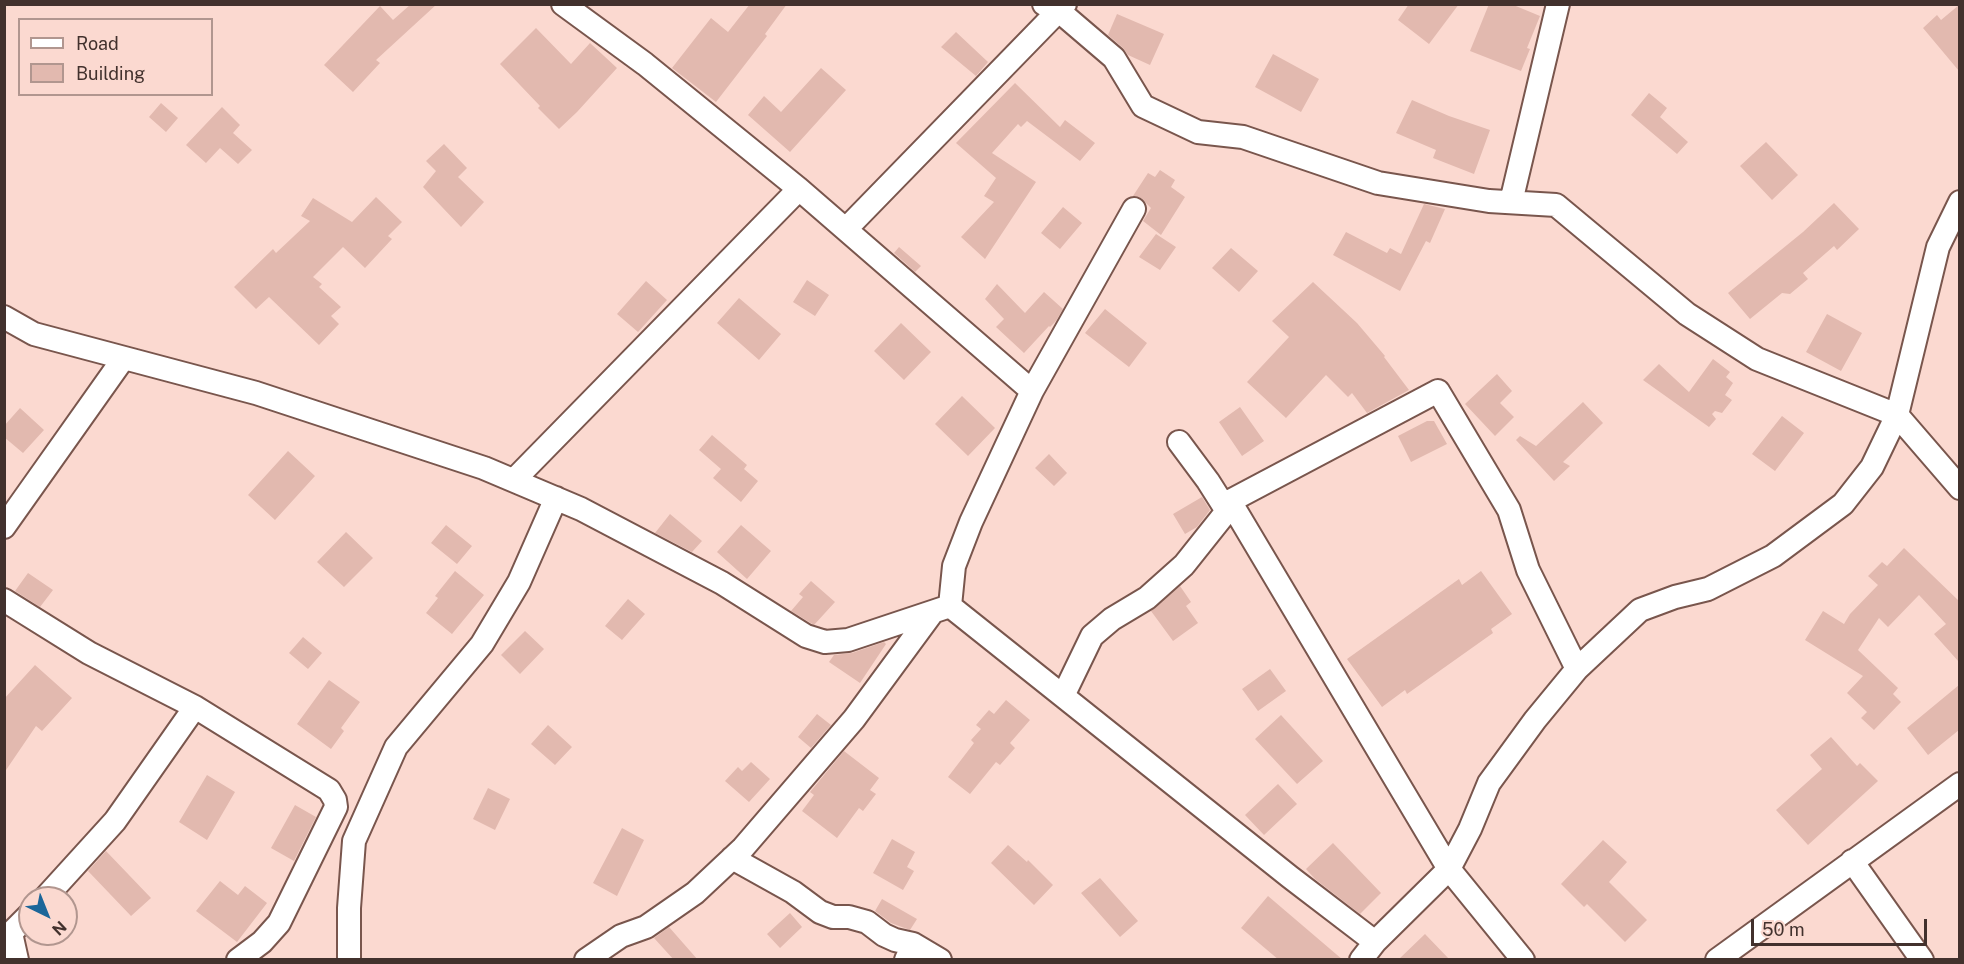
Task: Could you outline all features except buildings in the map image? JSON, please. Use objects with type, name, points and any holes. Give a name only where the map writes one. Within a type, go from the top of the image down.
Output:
[{"type":"street","points":[[563,4],[645,64],[799,189],[1032,391]]},
{"type":"street","points":[[1510,202],[1558,4]]},
{"type":"street","points":[[846,229],[1056,7],[1114,58],[1143,106],[1198,132],[1243,137],[1378,183],[1489,201],[1556,205],[1687,314],[1757,359],[1897,415],[1959,488]]},
{"type":"street","points":[[514,480],[799,189]]},
{"type":"street","points":[[1361,960],[1375,942],[1449,869],[1470,830],[1489,783],[1535,720],[1577,669],[1640,610],[1675,597],[1708,589],[1773,555],[1843,504],[1872,467],[1897,415],[1938,247],[1959,202]]},
{"type":"street","points":[[586,960],[621,936],[646,927],[696,893],[732,858],[854,719],[941,610],[954,566],[971,522],[1032,391],[1134,209]]},
{"type":"street","points":[[4,317],[34,334],[256,393],[484,468],[581,509],[722,583],[806,636],[825,642],[848,640],[941,610]]},
{"type":"street","points":[[4,527],[123,359]]},
{"type":"street","points":[[1523,960],[1449,869],[1234,508],[1232,500],[1438,391],[1509,510],[1528,570],[1577,669]]},
{"type":"street","points":[[1064,696],[1092,636],[1112,619],[1147,598],[1184,565],[1227,511],[1179,442]]},
{"type":"street","points":[[350,960],[349,908],[354,841],[396,747],[482,644],[519,582],[556,498]]},
{"type":"street","points":[[4,600],[89,653],[195,706],[330,790],[336,807],[279,923],[262,942],[238,960]]},
{"type":"street","points":[[941,610],[1064,696],[1375,942]]},
{"type":"street","points":[[56,886],[115,821],[195,706]]},
{"type":"street","points":[[1717,960],[1959,784]]},
{"type":"street","points":[[732,858],[793,892],[820,912],[833,917],[849,917],[867,922],[910,952],[940,960]]},
{"type":"street","points":[[1852,861],[1922,960]]},
{"type":"street","points":[[17,960],[11,933],[18,926]]}]
